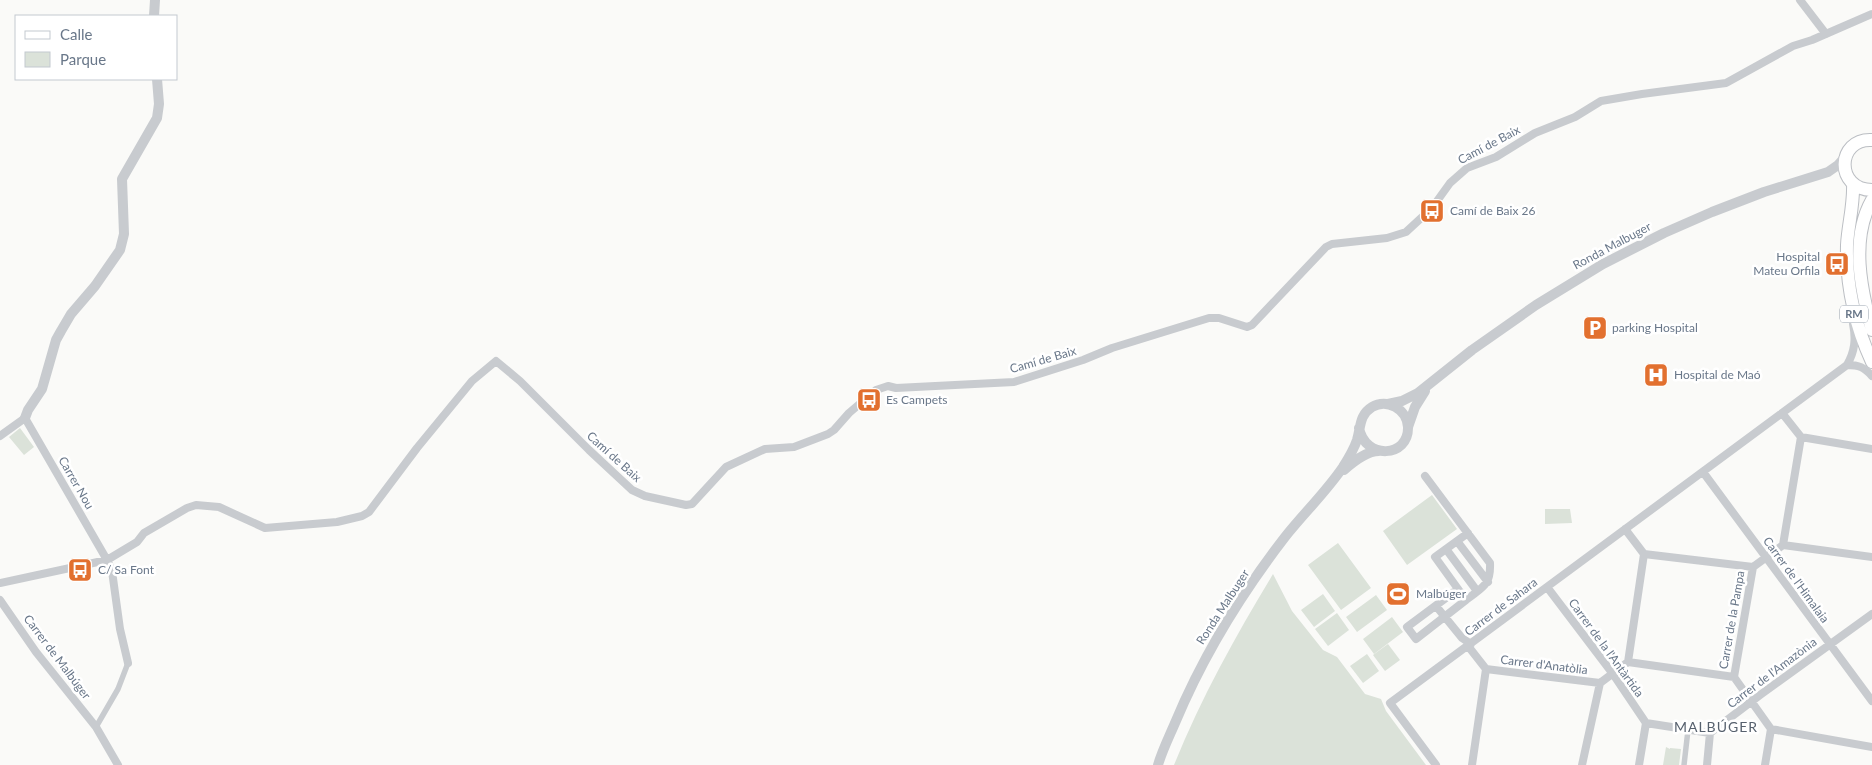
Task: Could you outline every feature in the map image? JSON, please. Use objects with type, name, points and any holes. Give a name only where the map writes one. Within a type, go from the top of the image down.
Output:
[{"type":"main road","points":[[1846,156],[1854,145],[1867,141],[1872,130]]},
{"type":"main road","name":"RM","points":[[1846,156],[1844,170],[1851,182],[1854,198],[1849,221],[1848,263],[1853,308],[1872,362]]},
{"type":"main road","points":[[1851,182],[1859,188],[1872,190]]},
{"type":"main road","name":"RM","points":[[1872,200],[1862,222],[1860,268],[1865,304],[1872,330]]},
{"type":"street","points":[[154,15],[155,0]]},
{"type":"street","points":[[1800,0],[1826,34]]},
{"type":"street","name":"Camí de Baix","points":[[107,560],[137,542],[144,533],[187,508],[203,504],[227,510],[265,528],[337,522],[366,514],[472,381],[496,361],[520,381],[632,490],[645,496],[692,504],[726,467],[765,449],[794,447],[828,434],[866,398],[876,390],[884,387],[1014,382],[1083,360],[1112,348],[1209,318],[1219,318],[1247,327],[1252,325],[1326,247],[1332,244],[1387,238],[1406,232],[1427,213],[1450,183],[1467,168],[1496,157],[1535,133],[1575,117],[1601,101],[1726,83],[1793,46],[1872,14]]},
{"type":"street","points":[[0,436],[25,418],[28,410],[42,390],[56,340],[61,331],[71,314],[95,286],[120,250],[124,234],[122,179],[157,118],[159,104],[157,80]]},
{"type":"street","name":"Ronda Malbuger","points":[[1387,404],[1407,399],[1536,305],[1610,260],[1712,212],[1764,192],[1828,172],[1846,156]]},
{"type":"street","points":[[1828,172],[1842,174],[1851,182]]},
{"type":"street","points":[[1853,308],[1852,321],[1855,343],[1853,354],[1847,365],[1859,365],[1865,368],[1872,376]]},
{"type":"street","name":"Carrer de Sahara","points":[[1436,765],[1390,703],[1847,365]]},
{"type":"street","name":"Ronda Malbuger","points":[[1408,428],[1418,400],[1430,384]]},
{"type":"street","points":[[1387,404],[1398,408],[1406,418],[1408,428],[1405,440],[1398,447],[1389,451],[1379,451],[1368,446],[1361,435],[1360,428],[1362,416],[1366,412],[1375,405],[1387,404]]},
{"type":"street","points":[[1782,413],[1801,437],[1872,449]]},
{"type":"street","name":"Carrer Nou","points":[[25,418],[112,571],[120,628],[128,663]]},
{"type":"street","name":"Ronda Malbuger","points":[[1158,765],[1192,683],[1229,617],[1284,538],[1335,477],[1355,446],[1360,428]]},
{"type":"street","points":[[1801,437],[1783,544],[1872,557]]},
{"type":"street","name":"Ronda Malbuger","points":[[1335,477],[1358,459],[1379,451]]},
{"type":"street","name":"Carrer de l'Himalaia","points":[[1702,472],[1872,701]]},
{"type":"street","points":[[1426,476],[1490,563],[1490,574],[1488,582],[1416,639],[1407,627],[1458,590]]},
{"type":"street","points":[[1613,674],[1628,662],[1644,554],[1625,530]]},
{"type":"street","points":[[1466,600],[1434,558],[1468,533]]},
{"type":"street","points":[[1457,541],[1488,582]]},
{"type":"street","name":"Carrer de la Pampa","points":[[1644,554],[1752,567],[1783,544]]},
{"type":"street","points":[[1446,549],[1477,591]]},
{"type":"street","points":[[0,583],[107,560]]},
{"type":"street","name":"Carrer de la Pampa","points":[[1752,567],[1734,677],[1771,730]]},
{"type":"street","name":"Carrer de la l'Antàrtida","points":[[1547,587],[1613,674],[1646,723]]},
{"type":"street","name":"Carrer de Malbúger","points":[[0,600],[36,652],[96,727],[118,765]]},
{"type":"street","points":[[1436,606],[1467,646]]},
{"type":"street","name":"Carrer de l'Amazònia","points":[[1710,734],[1872,614]]},
{"type":"street","name":"Carrer d'Anatòlia","points":[[1467,646],[1486,669],[1600,683],[1613,674]]},
{"type":"street","name":"Carrer de la Pampa","points":[[1628,662],[1734,677]]},
{"type":"street","points":[[96,727],[118,689],[128,663]]},
{"type":"street","name":"Carrer d'Anatòlia","points":[[1472,765],[1486,669]]},
{"type":"street","name":"Carrer d'Anatòlia","points":[[1582,765],[1600,683]]},
{"type":"street","points":[[1639,765],[1646,723],[1710,734],[1707,765]]},
{"type":"street","points":[[1684,765],[1688,730]]},
{"type":"street","points":[[1766,765],[1771,730],[1872,747]]},
{"type":"green space","points":[[20,428],[34,447],[24,455],[9,437]]},
{"type":"green space","points":[[1432,495],[1457,529],[1407,565],[1383,531]]},
{"type":"green space","points":[[1545,509],[1570,509],[1572,523],[1545,524]]},
{"type":"green space","points":[[1338,543],[1371,588],[1341,610],[1308,565]]},
{"type":"green space","points":[[1273,574],[1292,611],[1323,650],[1337,657],[1365,694],[1381,699],[1386,711],[1426,765],[1174,765],[1184,740],[1220,667]]},
{"type":"green space","points":[[1323,594],[1335,611],[1314,627],[1301,610]]},
{"type":"green space","points":[[1376,595],[1387,610],[1357,632],[1346,617]]},
{"type":"green space","points":[[1337,613],[1349,630],[1328,646],[1315,629]]},
{"type":"green space","points":[[1392,617],[1403,632],[1374,654],[1363,639]]},
{"type":"green space","points":[[1388,644],[1400,660],[1385,671],[1373,655]]},
{"type":"green space","points":[[1367,654],[1379,671],[1363,683],[1350,666]]},
{"type":"green space","points":[[1666,747],[1681,749],[1679,765],[1663,765]]},
{"type":"place","name":"Camí de Baix 26","points":[[1432,211]]},
{"type":"place","name":"Hospital Mateu Orfila","points":[[1837,264]]},
{"type":"place","name":"parking Hospital","points":[[1595,328]]},
{"type":"place","name":"Hospital de Maó","points":[[1656,375]]},
{"type":"place","name":"Es Campets","points":[[869,400]]},
{"type":"place","name":"C/ Sa Font","points":[[80,570]]},
{"type":"place","name":"Malbúger","points":[[1398,594]]},
{"type":"district","name":"MALBÚGER","points":[[1716,727]]}]
